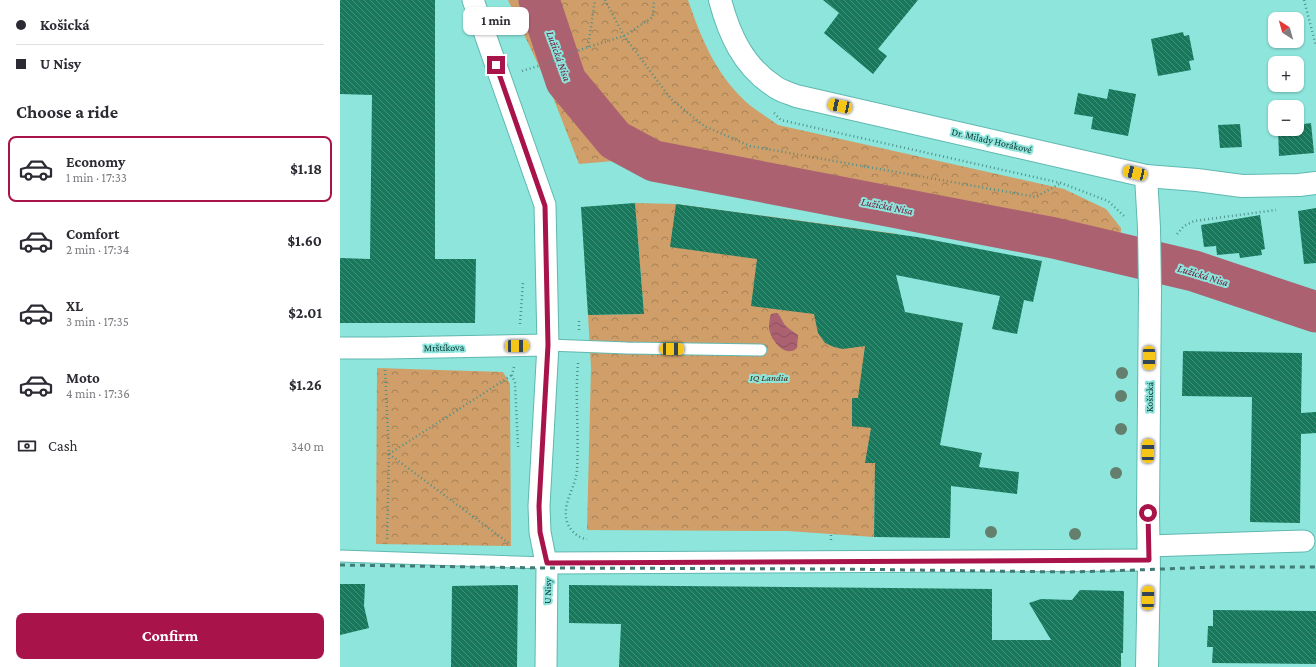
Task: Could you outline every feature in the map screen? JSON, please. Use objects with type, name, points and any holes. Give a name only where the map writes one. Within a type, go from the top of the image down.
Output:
[{"type":"street","name":"U Nisy","points":[[473,0],[545,206],[548,345],[539,506],[540,532],[547,563],[546,667]]},
{"type":"street","name":"Dr. Milady Horákové","points":[[720,0],[735,43],[755,71],[775,87],[796,96],[1146,176],[1197,180],[1242,186],[1299,185],[1316,183]]},
{"type":"street","name":"Košická","points":[[1146,176],[1150,291],[1147,667]]},
{"type":"street","name":"Mrštíkova","points":[[340,348],[548,345]]},
{"type":"street","points":[[547,563],[1149,553],[1304,541]]},
{"type":"lane","points":[[548,345],[760,350]]},
{"type":"lane","points":[[340,556],[547,563]]},
{"type":"path","points":[[588,47],[595,0]]},
{"type":"path","points":[[605,0],[624,36],[671,99],[704,126],[750,146],[1036,197],[1061,183],[1108,201],[1126,218]]},
{"type":"path","points":[[500,78],[624,36],[653,17],[654,0]]},
{"type":"path","points":[[1304,0],[1316,46]]},
{"type":"path","points":[[1177,234],[1184,226],[1194,221],[1278,210]]},
{"type":"path","points":[[518,450],[515,383],[512,375],[521,319],[523,280]]},
{"type":"path","points":[[579,320],[576,388],[577,471],[574,487],[566,504],[565,516],[567,524],[574,533],[585,539],[592,539]]},
{"type":"path","points":[[384,348],[389,454],[386,558]]},
{"type":"path","points":[[389,454],[512,375]]},
{"type":"path","points":[[389,454],[512,545]]},
{"type":"green space","points":[[508,0],[688,0],[709,52],[731,87],[745,101],[778,125],[1064,189],[1106,209],[1121,228],[1120,248],[1082,238],[755,171],[660,157],[579,164],[551,92]]},
{"type":"green space","name":"IQ Landia","points":[[635,203],[676,204],[898,234],[893,276],[919,472],[875,471],[874,537],[787,531],[587,530],[591,368],[588,315],[644,314]]},
{"type":"green space","points":[[377,368],[503,372],[510,384],[511,546],[376,544]]},
{"type":"water","points":[[777,313],[785,325],[798,335],[797,348],[793,351],[787,351],[779,347],[769,331],[771,314]]},
{"type":"building","points":[[340,0],[435,0],[435,259],[476,259],[475,323],[340,323],[340,258],[370,259],[372,95],[340,94]]},
{"type":"building","points":[[823,0],[918,0],[878,49],[887,56],[873,74],[824,33],[839,13]]},
{"type":"building","points":[[1183,32],[1184,36],[1189,35],[1194,60],[1189,61],[1191,70],[1158,76],[1151,39]]},
{"type":"building","points":[[1109,89],[1136,94],[1128,136],[1091,129],[1093,117],[1074,114],[1078,93],[1107,99]]},
{"type":"building","points":[[1311,123],[1314,153],[1279,156],[1278,136],[1304,136],[1304,124]]},
{"type":"building","points":[[1240,124],[1242,147],[1220,148],[1218,125]]},
{"type":"building","points":[[635,203],[644,314],[588,315],[581,207]]},
{"type":"building","points":[[676,204],[917,237],[1042,261],[1033,302],[1024,300],[1017,334],[992,329],[1000,296],[896,275],[905,312],[963,323],[940,445],[982,453],[979,467],[1019,472],[1017,494],[951,486],[950,538],[874,537],[875,463],[865,463],[871,428],[852,426],[852,398],[858,398],[865,346],[843,349],[825,343],[818,333],[814,314],[751,306],[757,259],[670,247]]},
{"type":"building","points":[[1316,208],[1316,263],[1304,264],[1298,211]]},
{"type":"building","points":[[1260,215],[1265,249],[1261,250],[1262,255],[1240,258],[1239,253],[1217,255],[1216,246],[1204,247],[1201,225]]},
{"type":"building","points":[[1183,351],[1302,353],[1301,413],[1316,412],[1316,433],[1301,434],[1300,523],[1250,522],[1252,397],[1182,396]]},
{"type":"building","points":[[340,584],[365,584],[364,606],[369,628],[340,635]]},
{"type":"building","points":[[518,585],[517,667],[451,667],[452,586]]},
{"type":"building","points":[[569,585],[992,589],[992,640],[1051,640],[1029,603],[1041,599],[1072,600],[1080,590],[1124,591],[1123,653],[1121,653],[1121,667],[619,667],[621,624],[569,623]]},
{"type":"building","points":[[1213,610],[1316,611],[1316,664],[1212,663],[1213,647],[1207,647],[1208,626],[1213,626]]},
{"type":"waterway","name":"Lužická Nisa","points":[[539,0],[566,81],[615,140],[654,161],[1054,238],[1194,271],[1316,312]]},
{"type":"railway","points":[[340,565],[1065,572],[1216,567],[1316,567]]},
{"type":"route","points":[[496,65],[545,206],[548,345],[539,506],[540,532],[547,563],[1149,560],[1148,513]]}]
